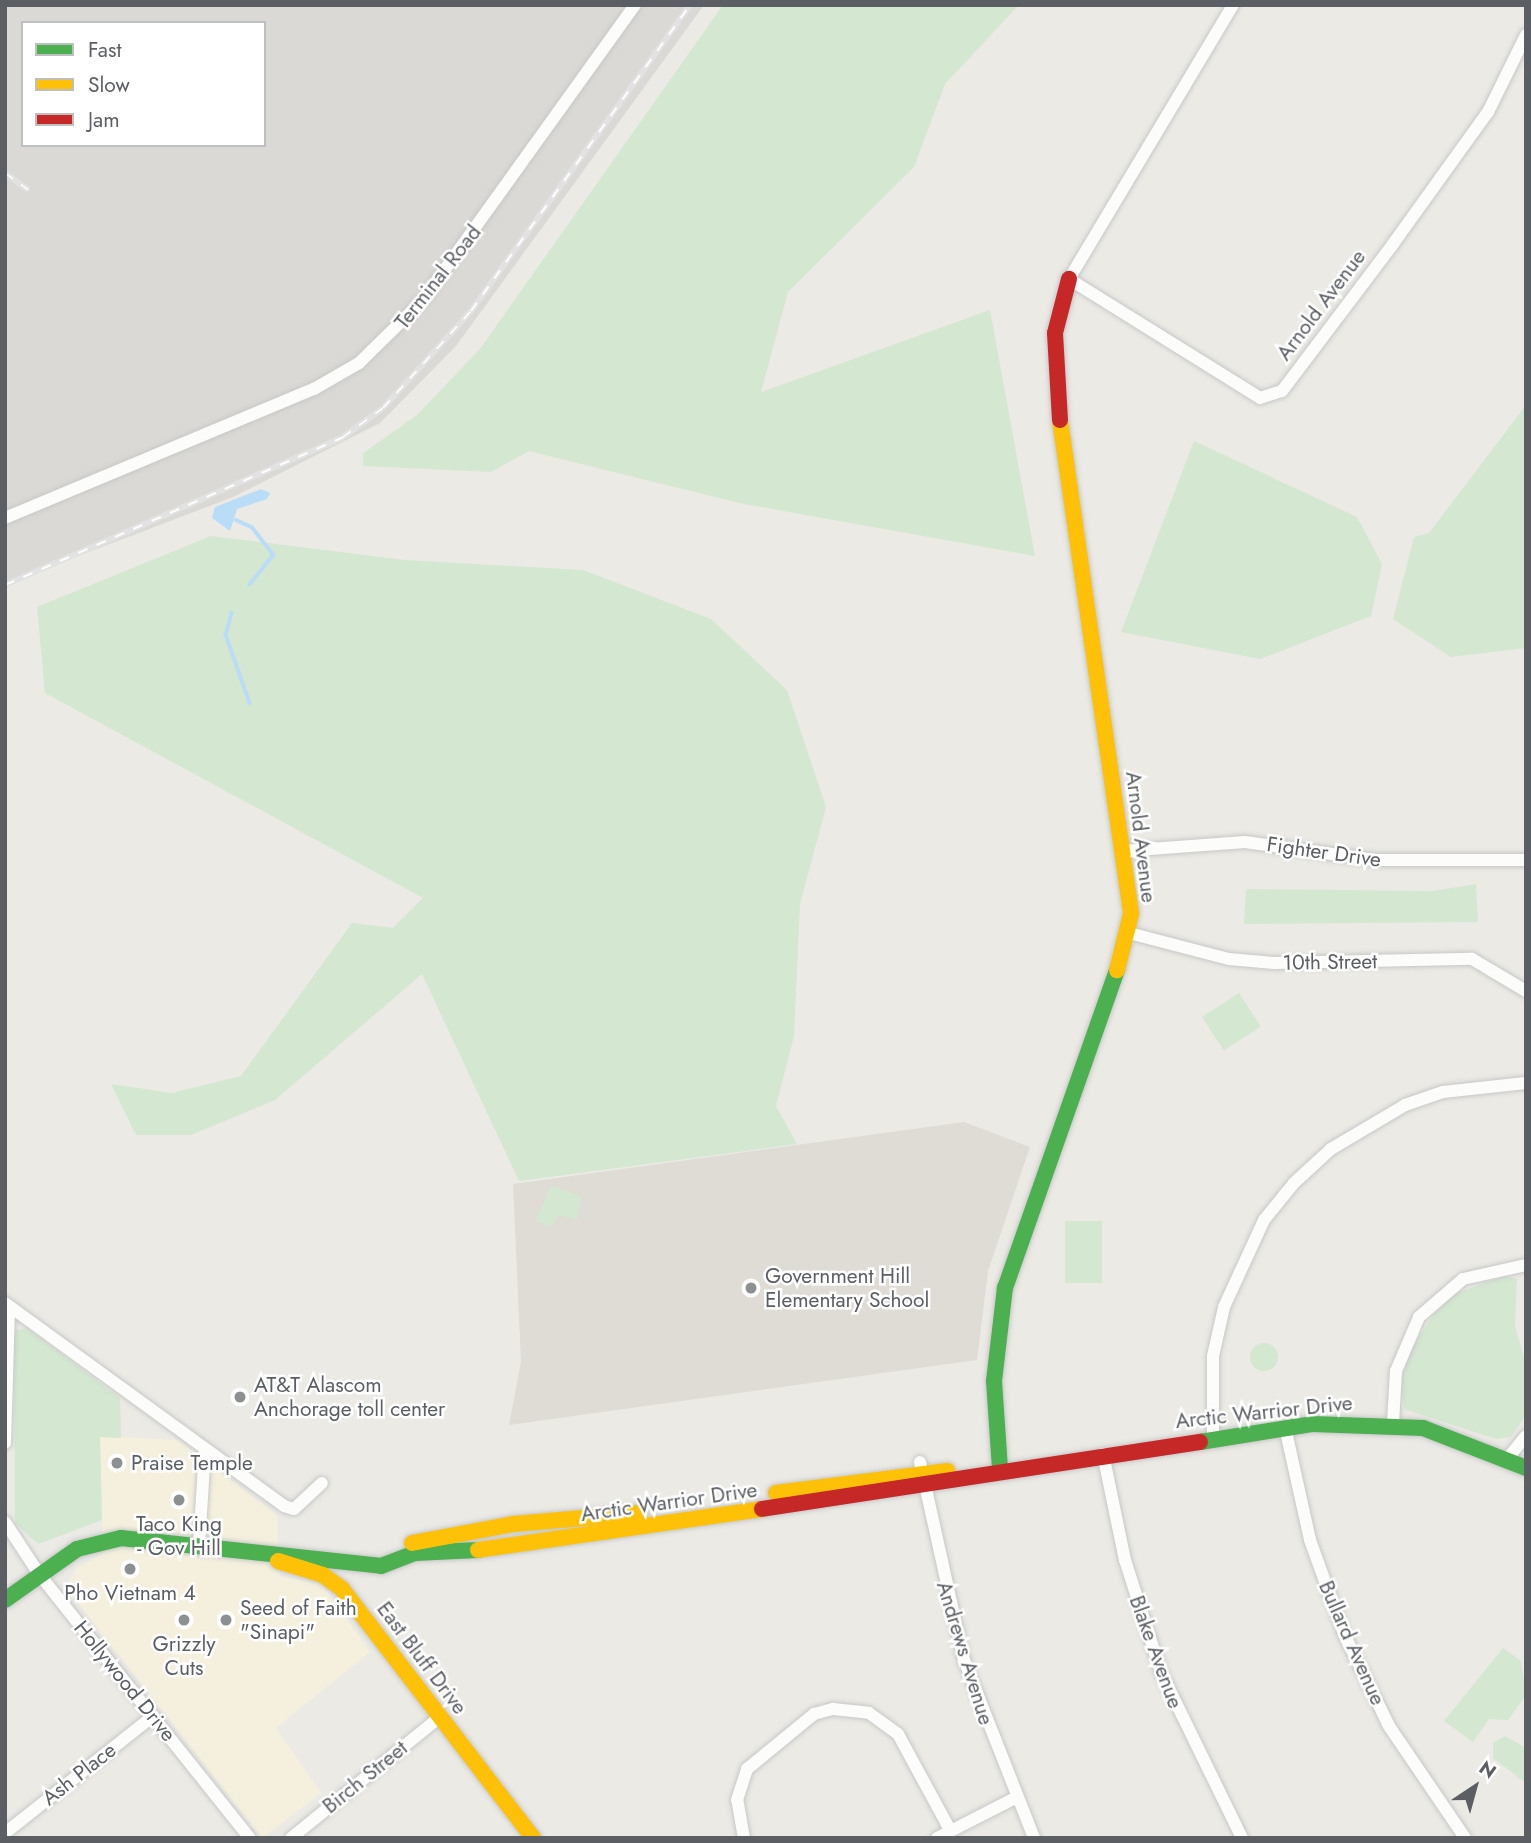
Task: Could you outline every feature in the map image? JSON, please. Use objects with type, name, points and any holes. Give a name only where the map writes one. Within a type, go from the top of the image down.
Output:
[{"type":"street","name":"Terminal Road","points":[[5,518],[314,389],[367,356],[424,300],[635,5]]},
{"type":"street","name":"Arnold Avenue","points":[[1000,1469],[994,1381],[1005,1288],[1129,933],[1123,851],[1056,395],[1055,334],[1069,279],[1233,5]]},
{"type":"street","name":"Arnold Avenue","points":[[1069,279],[1261,398],[1272,397],[1488,112],[1526,35]]},
{"type":"street","name":"Fighter Drive","points":[[1123,851],[1245,842],[1387,861],[1526,860]]},
{"type":"street","name":"10th Street","points":[[1129,933],[1228,959],[1274,963],[1472,959],[1526,991]]},
{"type":"street","points":[[1213,1437],[1213,1356],[1224,1307],[1264,1220],[1294,1183],[1331,1149],[1405,1105],[1443,1092],[1526,1083]]},
{"type":"street","points":[[1393,1423],[1396,1371],[1419,1317],[1463,1279],[1526,1265]]},
{"type":"street","points":[[5,1443],[7,1305]]},
{"type":"street","points":[[7,1305],[205,1449],[294,1509],[322,1483]]},
{"type":"street","name":"Arctic Warrior Drive","points":[[242,1551],[346,1559],[382,1566],[415,1553],[438,1556],[922,1473],[1000,1469],[1285,1427],[1393,1423],[1453,1436],[1526,1468]]},
{"type":"street","name":"Bullard Avenue","points":[[1285,1427],[1310,1540],[1344,1634],[1389,1726],[1465,1838]]},
{"type":"street","points":[[1508,1458],[1526,1436]]},
{"type":"street","points":[[199,1545],[205,1449]]},
{"type":"street","name":"Blake Avenue","points":[[1103,1454],[1125,1560],[1156,1661],[1242,1838]]},
{"type":"street","name":"Andrews Avenue","points":[[922,1473],[964,1660],[1015,1798],[1034,1838]]},
{"type":"street","name":"Hollywood Drive","points":[[5,1522],[39,1574],[250,1838]]},
{"type":"street","points":[[5,1600],[77,1549],[111,1539],[242,1551]]},
{"type":"street","name":"East Bluff Drive","points":[[242,1551],[332,1579],[533,1838]]},
{"type":"street","points":[[744,1838],[737,1800],[747,1769],[814,1714],[833,1709],[869,1713],[898,1734],[949,1828]]},
{"type":"street","name":"Ash Place","points":[[5,1833],[153,1716]]},
{"type":"street","name":"Birch Street","points":[[291,1838],[440,1717]]},
{"type":"street","points":[[937,1838],[949,1828],[1015,1798]]},
{"type":"shaded area","points":[[5,5],[704,5],[456,346],[380,423],[233,497],[5,584]]},
{"type":"shaded area","name":"Government Hill Elementary School","points":[[964,1122],[1030,1147],[988,1271],[977,1360],[509,1425],[521,1362],[513,1184]]},
{"type":"shaded area","points":[[100,1436],[177,1440],[277,1515],[280,1576],[323,1585],[370,1652],[276,1728],[321,1793],[262,1838],[66,1587],[76,1569],[103,1553]]},
{"type":"green space","points":[[723,5],[1019,5],[945,84],[914,167],[788,292],[761,392],[990,310],[1035,556],[739,503],[529,451],[491,472],[363,466],[363,453],[416,416],[480,349]]},
{"type":"green space","points":[[1526,405],[1526,648],[1451,657],[1393,619],[1414,537],[1429,533]]},
{"type":"green space","points":[[1194,441],[1357,517],[1382,564],[1371,616],[1260,659],[1121,632]]},
{"type":"green space","points":[[211,536],[404,560],[583,570],[711,619],[787,690],[826,807],[800,904],[794,1036],[776,1106],[797,1144],[519,1181],[422,974],[275,1100],[191,1135],[136,1135],[111,1084],[172,1093],[241,1076],[352,923],[393,928],[423,898],[45,693],[37,607]]},
{"type":"green space","points":[[1476,884],[1478,922],[1244,924],[1246,889],[1433,891]]},
{"type":"green space","points":[[1239,993],[1261,1027],[1224,1051],[1202,1017]]},
{"type":"green space","points":[[551,1185],[582,1197],[577,1220],[558,1215],[551,1227],[536,1221]]},
{"type":"green space","points":[[1065,1221],[1102,1221],[1102,1283],[1065,1283]]},
{"type":"green space","points":[[1504,1276],[1517,1279],[1515,1326],[1526,1365],[1526,1415],[1511,1437],[1496,1439],[1404,1409],[1401,1381],[1410,1352],[1433,1315],[1454,1294]]},
{"type":"green space","points":[[27,1328],[120,1398],[121,1438],[100,1437],[102,1520],[38,1544],[15,1523],[14,1331]]},
{"type":"green space","points":[[1264,1343],[1274,1347],[1278,1357],[1274,1367],[1264,1371],[1254,1367],[1250,1357],[1254,1347]]},
{"type":"green space","points":[[1503,1648],[1521,1661],[1526,1695],[1508,1720],[1489,1719],[1473,1742],[1444,1721]]},
{"type":"green space","points":[[1505,1736],[1526,1748],[1526,1783],[1493,1758],[1493,1743]]},
{"type":"water","points":[[261,489],[270,493],[267,499],[237,509],[230,531],[212,518],[215,507]]},
{"type":"waterway","points":[[236,520],[252,527],[274,555],[250,585]]},
{"type":"waterway","points":[[232,613],[226,635],[250,703]]},
{"type":"railway","points":[[5,585],[343,437],[383,408],[471,311],[690,5]]},
{"type":"railway","points":[[5,173],[28,190]]},
{"type":"traffic: fast","points":[[1000,1469],[994,1381],[1005,1288],[1117,970]]},
{"type":"traffic: fast","points":[[1200,1442],[1312,1424],[1423,1428],[1526,1468]]},
{"type":"traffic: fast","points":[[5,1600],[77,1549],[121,1538],[381,1566],[415,1553],[478,1550]]},
{"type":"traffic: slow","points":[[1060,420],[1131,914],[1117,970]]},
{"type":"traffic: slow","points":[[776,1493],[948,1471]]},
{"type":"traffic: slow","points":[[478,1550],[762,1509]]},
{"type":"traffic: slow","points":[[412,1543],[514,1524],[640,1513]]},
{"type":"traffic: slow","points":[[278,1561],[323,1575],[342,1589],[533,1838]]},
{"type":"traffic: jam","points":[[1060,420],[1055,333],[1069,279]]},
{"type":"traffic: jam","points":[[762,1509],[1200,1442]]},
{"type":"place","name":"Government Hill Elementary School","points":[[751,1288]]},
{"type":"place","name":"AT&T Alascom Anchorage toll center","points":[[240,1397]]},
{"type":"place","name":"Praise Temple","points":[[117,1463]]},
{"type":"place","name":"Taco King - Gov Hill","points":[[179,1500]]},
{"type":"place","name":"Pho Vietnam 4","points":[[130,1569]]},
{"type":"place","name":"Grizzly Cuts","points":[[184,1620]]},
{"type":"place","name":"Seed of Faith \"Sinapi\"","points":[[226,1620]]}]
